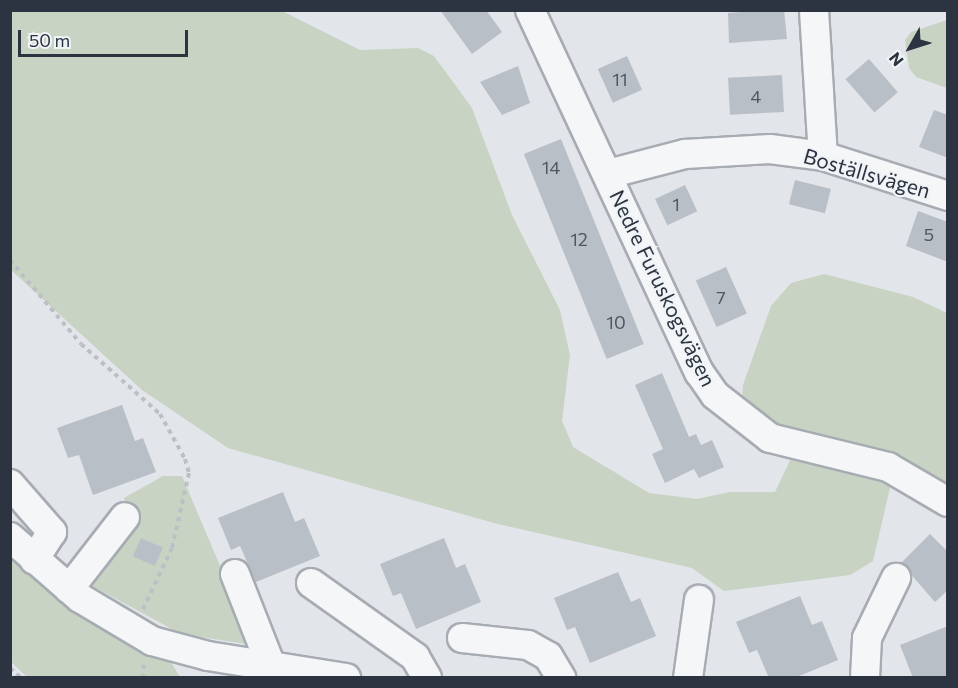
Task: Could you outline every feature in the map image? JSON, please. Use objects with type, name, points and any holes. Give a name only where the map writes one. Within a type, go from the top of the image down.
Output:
[{"type":"street","name":"Nedre Furuskogsvägen","points":[[530,10],[699,372],[735,415],[770,438],[888,467],[948,502]]},
{"type":"street","points":[[814,10],[823,156]]},
{"type":"street","name":"Boställsvägen","points":[[608,174],[651,160],[729,149],[823,156],[948,196]]},
{"type":"street","points":[[10,484],[52,532],[34,560]]},
{"type":"street","points":[[69,588],[126,517]]},
{"type":"street","points":[[10,537],[69,588],[132,631],[189,664],[271,666],[346,678]]},
{"type":"street","points":[[236,574],[271,666]]},
{"type":"street","points":[[865,678],[867,638],[896,578]]},
{"type":"street","points":[[311,583],[415,657],[427,678]]},
{"type":"street","points":[[688,678],[699,600]]},
{"type":"street","points":[[462,638],[528,645],[548,657],[561,678]]},
{"type":"path","points":[[10,260],[81,344],[160,414],[185,459],[189,473],[172,548],[132,631]]},
{"type":"path","points":[[10,668],[21,678]]},
{"type":"green space","points":[[10,11],[282,11],[360,50],[418,48],[434,56],[472,108],[512,215],[560,310],[570,355],[562,421],[573,447],[649,493],[697,499],[730,492],[775,492],[802,435],[769,423],[742,399],[743,385],[771,306],[791,283],[824,274],[913,297],[947,313],[947,488],[906,463],[890,488],[873,561],[850,575],[724,591],[692,568],[494,523],[228,448],[142,390],[11,270]]},
{"type":"green space","points":[[948,20],[947,88],[916,77],[909,68],[905,40],[911,32]]},
{"type":"green space","points":[[163,476],[182,476],[251,639],[246,644],[181,634],[85,582],[131,525],[124,498]]},
{"type":"green space","points":[[10,552],[79,614],[169,659],[180,677],[27,677],[11,662]]},
{"type":"building","points":[[440,10],[486,10],[502,32],[472,54]]},
{"type":"building","points":[[784,10],[787,39],[729,43],[728,13]]},
{"type":"building","points":[[627,56],[642,90],[613,103],[598,69]]},
{"type":"building","points":[[869,59],[898,92],[874,113],[846,79]]},
{"type":"building","points":[[518,66],[530,103],[502,115],[480,82]]},
{"type":"building","points":[[782,75],[784,112],[730,115],[728,78]]},
{"type":"building","points":[[934,110],[948,115],[948,158],[919,147]]},
{"type":"building","points":[[561,139],[644,344],[607,359],[524,154]]},
{"type":"building","points":[[795,180],[831,189],[825,213],[789,204]]},
{"type":"building","points":[[685,185],[697,211],[667,225],[655,199]]},
{"type":"building","points":[[918,211],[948,222],[948,262],[906,246]]},
{"type":"building","points":[[726,267],[747,314],[717,327],[696,280]]},
{"type":"building","points":[[662,373],[689,437],[696,434],[701,445],[712,440],[724,467],[699,478],[694,469],[665,483],[652,454],[663,449],[635,385]]},
{"type":"building","points":[[122,405],[135,441],[143,438],[156,472],[93,495],[79,455],[68,458],[57,428]]},
{"type":"building","points":[[283,492],[295,522],[304,518],[320,556],[256,582],[240,546],[231,550],[218,518]]},
{"type":"building","points":[[930,534],[948,552],[948,590],[935,602],[901,563]]},
{"type":"building","points":[[141,538],[163,548],[155,566],[133,556]]},
{"type":"building","points":[[444,538],[456,568],[465,564],[481,602],[416,629],[401,593],[393,596],[380,564]]},
{"type":"building","points":[[618,572],[631,602],[640,598],[656,636],[590,663],[575,627],[567,630],[554,598]]},
{"type":"building","points":[[800,596],[812,625],[822,621],[838,660],[794,678],[769,678],[757,650],[749,653],[736,622]]},
{"type":"building","points":[[948,626],[948,678],[913,678],[900,645]]}]
